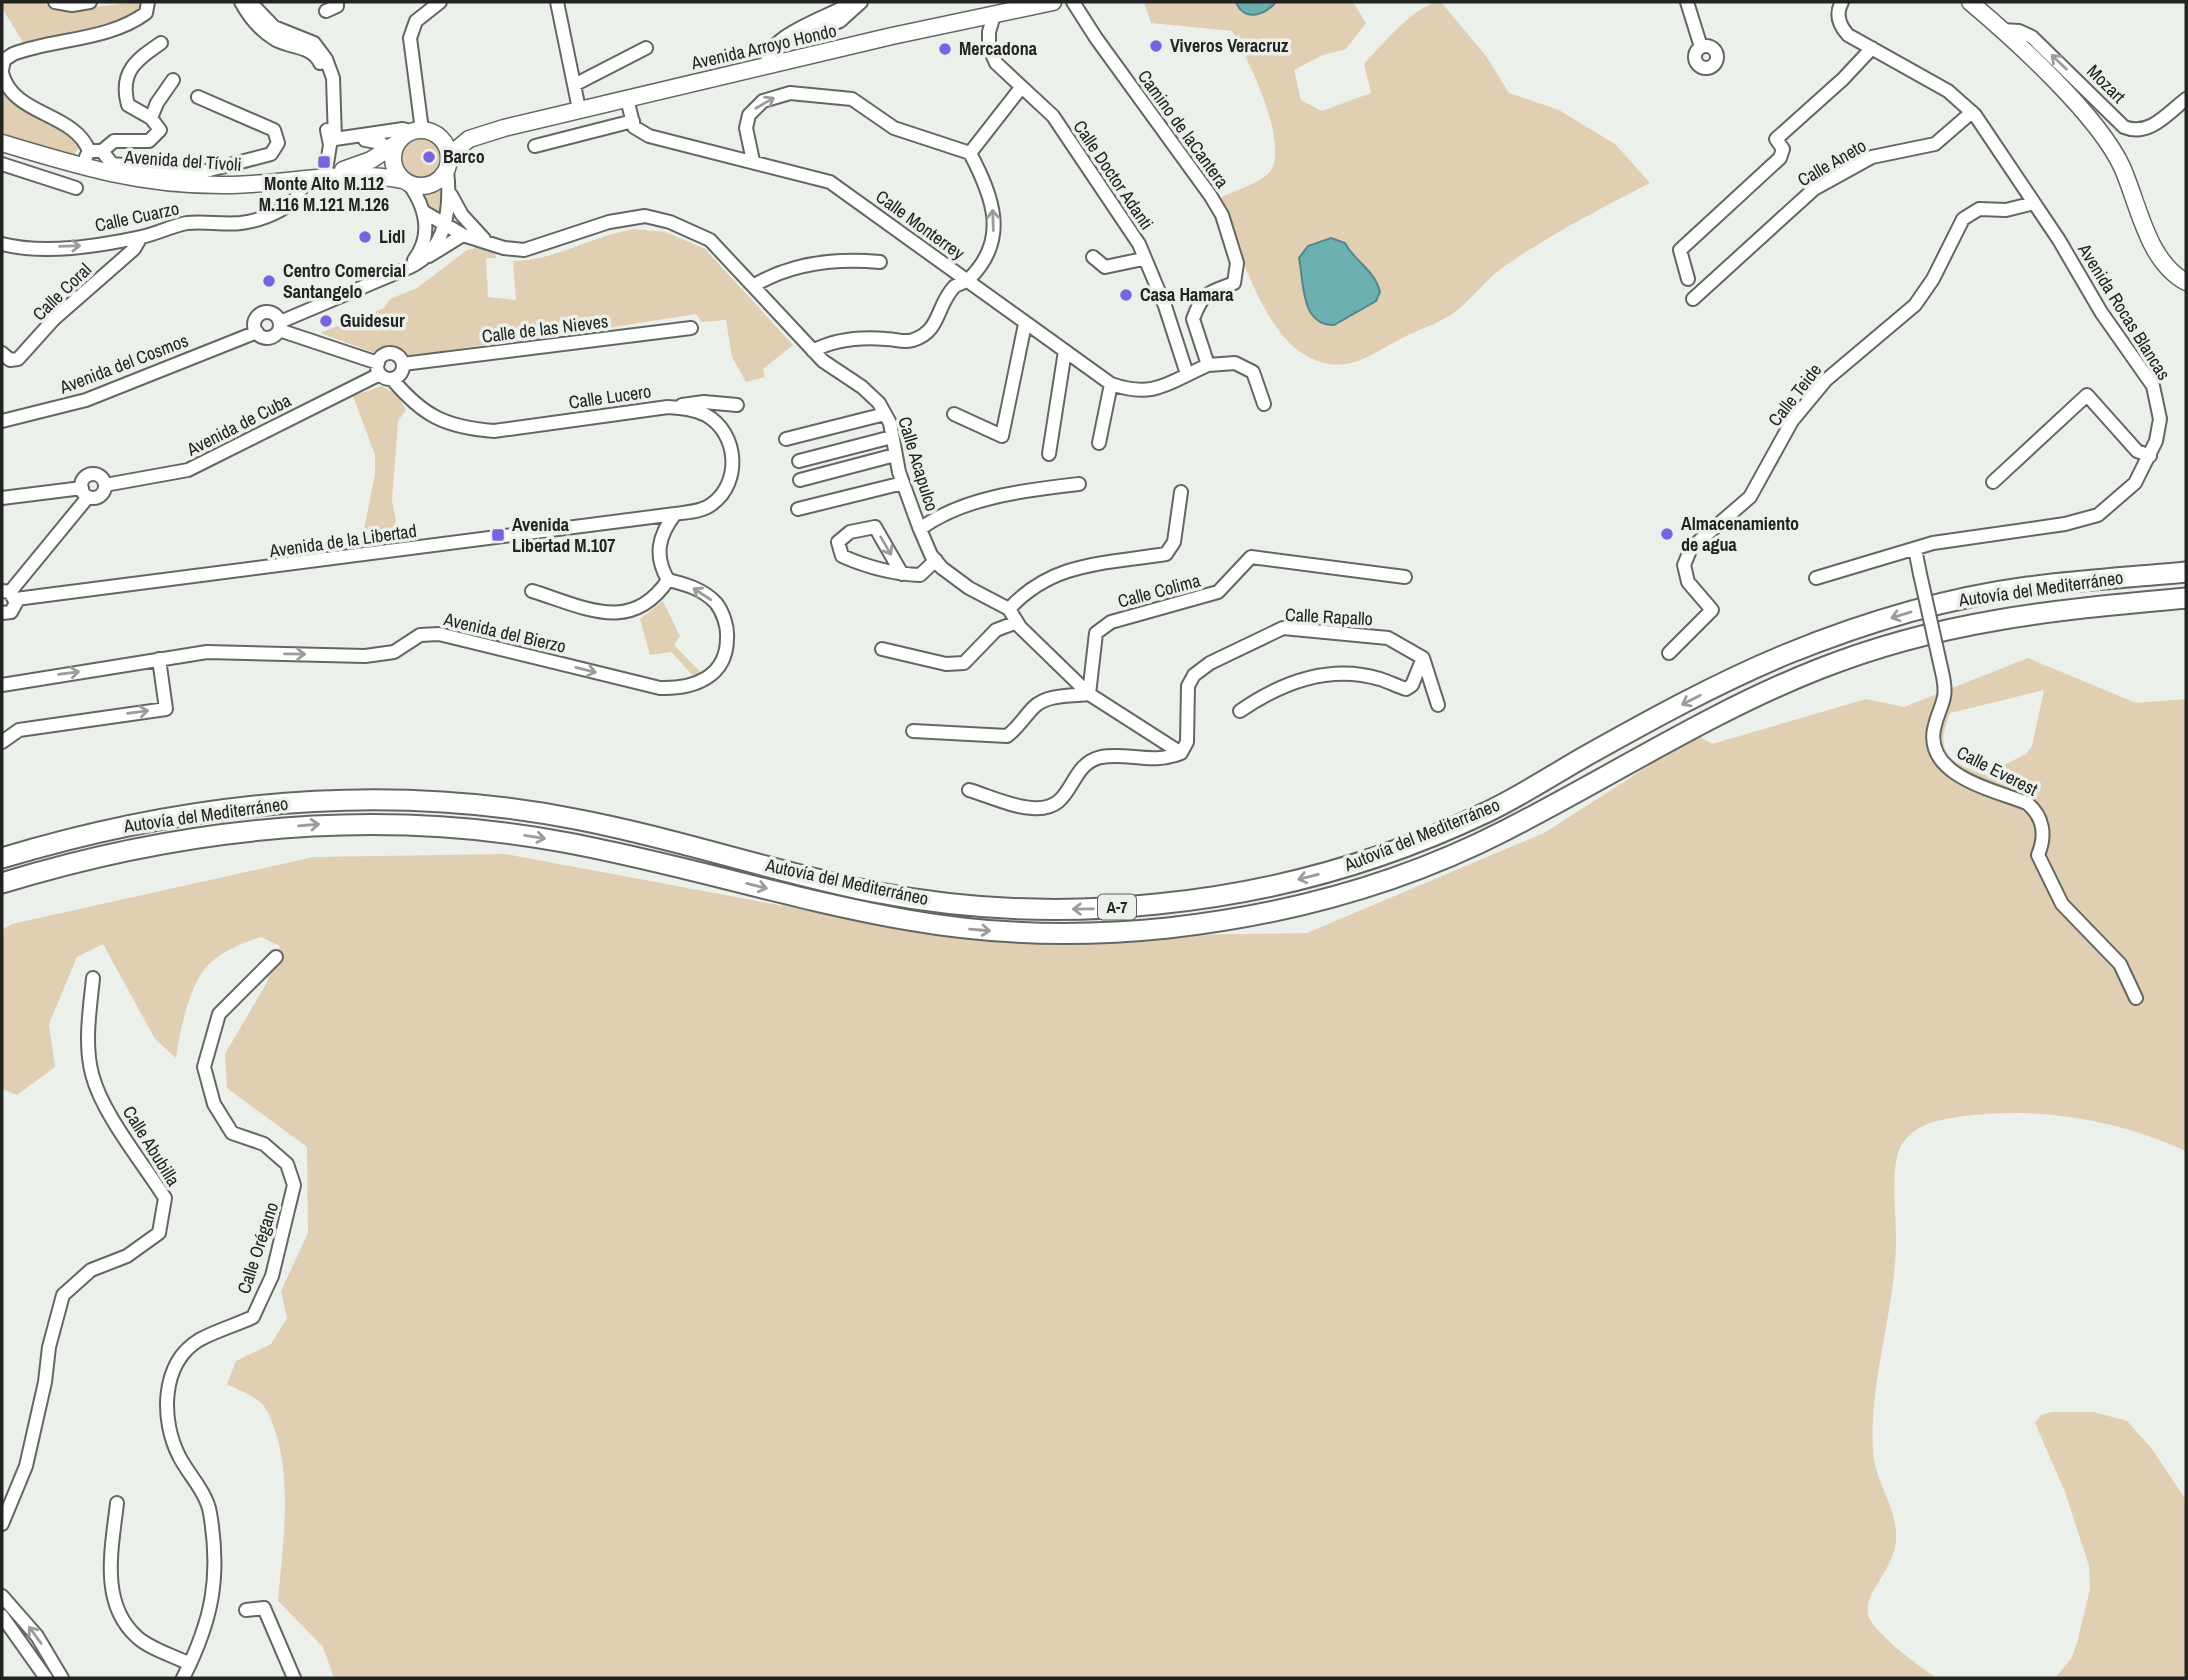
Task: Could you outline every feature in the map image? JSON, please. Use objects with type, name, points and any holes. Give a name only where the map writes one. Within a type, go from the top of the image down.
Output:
[{"type":"highway","name":"Autovía del Mediterráneo","points":[[2,858],[91,833],[195,813],[255,805],[366,799],[509,808],[574,819],[677,841],[811,878],[923,900],[1005,908],[1085,910],[1158,904],[1270,886],[1384,854],[1486,813],[1620,737],[1737,676],[1793,652],[1899,615],[2026,588],[2186,572]]},
{"type":"highway","name":"Autovía del Mediterráneo","points":[[2,883],[74,861],[134,848],[269,828],[331,823],[387,823],[499,831],[649,859],[842,907],[977,930],[1104,933],[1167,928],[1279,912],[1378,884],[1500,834],[1778,686],[1896,641],[1958,625],[2021,614],[2186,598]]},
{"type":"highway","points":[[2,845],[111,817],[198,802],[285,794],[366,799]]},
{"type":"highway","points":[[2,897],[100,865],[269,828]]},
{"type":"main road","name":"Avenida Arroyo Hondo","points":[[448,163],[464,142],[485,133],[579,109],[1053,2]]},
{"type":"main road","points":[[1970,2],[2002,30],[2101,132],[2121,166],[2161,258],[2174,276],[2186,282]]},
{"type":"main road","points":[[417,131],[438,136],[446,145],[448,163],[431,185],[406,182],[394,166],[392,150],[417,131]]},
{"type":"main road","name":"Avenida Arroyo Hondo","points":[[438,136],[485,133]]},
{"type":"main road","name":"Avenida del Tívoli","points":[[2,144],[114,176],[175,183],[222,185],[354,174],[406,182]]},
{"type":"main road","name":"Avenida del Tívoli","points":[[325,176],[392,150]]},
{"type":"street","points":[[55,2],[72,5],[90,2]]},
{"type":"street","points":[[148,2],[146,13],[135,21],[91,36],[13,54],[4,60],[4,81],[21,102],[84,137],[95,151],[112,164],[202,172],[271,154],[278,143],[274,130],[198,97]]},
{"type":"street","points":[[241,2],[263,31],[318,57],[325,78],[330,145],[325,176]]},
{"type":"street","points":[[250,2],[274,27],[314,43],[320,49],[333,78],[334,128],[337,140],[403,129],[417,131],[410,38],[416,21],[440,2]]},
{"type":"street","points":[[326,11],[337,5],[337,2]]},
{"type":"street","points":[[556,2],[579,109]]},
{"type":"street","points":[[847,2],[844,7],[789,34],[770,48],[766,58],[776,64],[785,46],[841,21],[861,2]]},
{"type":"street","name":"Camino de laCantera","points":[[1073,2],[1096,38],[1206,188],[1222,215],[1237,263],[1237,274],[1234,283],[1212,289],[1202,298],[1193,319],[1208,365]]},
{"type":"street","points":[[1687,2],[1702,47]]},
{"type":"street","name":"Avenida Rocas Blancas","points":[[1816,578],[1915,549],[1979,535],[2065,524],[2098,514],[2135,483],[2150,456],[2160,419],[2152,386],[1972,112],[1948,91],[1848,35],[1841,27],[1838,9],[1842,2]]},
{"type":"street","name":"Calle Doctor Adanti","points":[[994,15],[989,32],[989,47],[996,63],[1020,89],[1053,116],[1139,244],[1143,259],[1165,306],[1187,374]]},
{"type":"street","name":"Mozart","points":[[2002,30],[2019,31],[2032,37],[2124,127],[2137,132],[2147,130],[2186,99]]},
{"type":"street","points":[[80,166],[95,151],[114,141],[149,141],[160,131],[151,118],[128,105],[123,88],[131,67],[161,43]]},
{"type":"street","points":[[574,85],[646,48]]},
{"type":"street","points":[[1688,279],[1680,250],[1780,158],[1783,149],[1776,139],[1843,79],[1872,48]]},
{"type":"street","points":[[151,118],[157,103],[173,80]]},
{"type":"street","points":[[970,153],[1020,89]]},
{"type":"street","points":[[753,162],[746,128],[750,115],[763,101],[790,93],[852,99],[894,128],[970,153],[989,189],[995,219],[992,245],[967,280],[954,287],[936,325],[926,335],[909,342],[859,338],[824,345],[813,351]]},
{"type":"street","points":[[536,146],[633,121],[627,99]]},
{"type":"street","name":"Calle Aneto","points":[[1693,299],[1814,189],[1872,157],[1935,144],[1972,112]]},
{"type":"street","name":"Calle Monterrey","points":[[633,121],[634,127],[649,136],[830,182],[1111,384],[1134,391],[1155,391],[1187,374]]},
{"type":"street","points":[[330,145],[370,139],[392,150]]},
{"type":"street","points":[[426,257],[444,225],[450,194],[448,163]]},
{"type":"street","points":[[2,164],[76,188]]},
{"type":"street","name":"Calle Cuarzo","points":[[2,244],[80,246],[141,237],[187,223],[239,223],[256,219],[291,202],[301,190],[302,180]]},
{"type":"street","points":[[400,270],[414,261],[423,248],[426,234],[424,212],[406,182]]},
{"type":"street","points":[[450,194],[462,215],[487,241]]},
{"type":"street","name":"Calle Teide","points":[[1669,653],[1712,610],[1688,582],[1684,565],[1691,548],[1750,497],[1792,421],[1850,357],[1915,304],[1933,279],[1963,219],[1979,209],[2006,210],[2034,203]]},
{"type":"street","name":"Calle Acapulco","points":[[424,212],[463,235],[504,248],[524,250],[609,222],[645,216],[670,222],[709,240],[823,362],[862,387],[885,414],[902,483],[920,529],[936,560],[969,588],[1009,609]]},
{"type":"street","points":[[403,364],[401,373],[383,372],[279,326],[272,313],[261,314],[255,322],[257,332],[271,338],[279,326],[400,270],[463,235]]},
{"type":"street","name":"Calle Coral","points":[[2,353],[10,360],[18,359],[54,319],[134,249],[141,237]]},
{"type":"street","points":[[1093,257],[1105,267],[1143,259]]},
{"type":"street","points":[[754,286],[774,274],[801,266],[850,259],[880,262]]},
{"type":"street","points":[[954,414],[1002,436],[1025,324]]},
{"type":"street","name":"Calle de las Nieves","points":[[383,372],[382,356],[390,354],[398,357],[403,364],[691,328]]},
{"type":"street","name":"Avenida del Cosmos","points":[[2,421],[86,400],[257,332]]},
{"type":"street","points":[[1049,454],[1065,351]]},
{"type":"street","points":[[1187,374],[1208,365],[1235,363],[1253,372],[1264,404]]},
{"type":"street","name":"Calle Lucero","points":[[383,372],[418,409],[433,417],[478,430],[494,431],[668,407],[695,411],[717,424],[730,444],[733,460],[730,482],[711,505],[675,514]]},
{"type":"street","name":"Avenida de Cuba","points":[[105,485],[188,470],[383,372]]},
{"type":"street","points":[[1099,443],[1111,384]]},
{"type":"street","points":[[1993,482],[2087,395],[2137,451],[2150,456]]},
{"type":"street","points":[[668,407],[704,402],[737,405]]},
{"type":"street","points":[[786,439],[885,414]]},
{"type":"street","points":[[799,461],[892,437]]},
{"type":"street","points":[[800,480],[895,455]]},
{"type":"street","points":[[2,498],[85,493],[101,495],[105,485],[99,476],[89,475],[83,480],[85,493],[9,594],[14,609],[2,613]]},
{"type":"street","points":[[798,509],[902,483]]},
{"type":"street","points":[[920,529],[935,518],[958,508],[1041,489],[1079,484]]},
{"type":"street","points":[[1181,492],[1174,542],[1166,554],[1058,572],[1037,583],[1009,609],[1017,622],[1089,694],[1181,753]]},
{"type":"street","points":[[532,591],[605,612],[629,614],[656,597],[668,580],[658,560],[659,549],[666,526],[675,514]]},
{"type":"street","name":"Avenida de la Libertad","points":[[9,594],[675,514]]},
{"type":"street","points":[[902,574],[875,527],[850,531],[838,542],[842,556],[863,565],[902,574],[919,575],[936,560]]},
{"type":"street","name":"Calle Everest","points":[[1915,549],[1947,695],[1933,739],[1939,758],[1952,771],[2027,803],[2035,810],[2042,823],[2043,844],[2038,855],[2054,890],[2082,928],[2120,964],[2136,998]]},
{"type":"street","name":"Calle Colima","points":[[1089,694],[1096,633],[1111,622],[1133,614],[1185,604],[1219,592],[1251,558],[1405,577]]},
{"type":"street","name":"Avenida del Bierzo","points":[[2,685],[207,652],[365,656],[394,652],[420,635],[439,634],[660,688],[680,689],[714,674],[723,663],[728,634],[716,604],[688,585],[668,580]]},
{"type":"street","points":[[882,649],[946,664],[964,663],[996,630],[1017,622]]},
{"type":"street","name":"Calle Rapallo","points":[[1181,753],[1187,742],[1188,686],[1194,675],[1210,663],[1283,628],[1388,638],[1423,658]]},
{"type":"street","points":[[1423,658],[1438,705]]},
{"type":"street","points":[[1240,710],[1266,693],[1320,675],[1343,673],[1381,679],[1406,689],[1412,685],[1423,658]]},
{"type":"street","points":[[2,742],[19,730],[166,709],[159,659]]},
{"type":"street","points":[[913,731],[1007,736],[1018,729],[1037,704],[1056,697],[1089,694]]},
{"type":"street","points":[[970,790],[1031,808],[1049,807],[1063,800],[1080,769],[1091,761],[1102,757],[1163,760],[1181,753]]},
{"type":"street","name":"Calle Orégano","points":[[183,1678],[212,1608],[215,1569],[210,1509],[174,1445],[166,1401],[174,1366],[197,1341],[253,1317],[272,1276],[294,1185],[287,1164],[264,1144],[232,1133],[214,1104],[204,1067],[219,1014],[276,957]]},
{"type":"street","name":"Calle Abubilla","points":[[2,1524],[26,1466],[45,1382],[49,1347],[63,1295],[91,1270],[127,1256],[159,1233],[165,1198],[103,1104],[92,1074],[87,1039],[93,978]]},
{"type":"street","points":[[117,1503],[110,1573],[117,1612],[138,1638],[190,1664]]},
{"type":"street","points":[[2,1596],[37,1636],[62,1678]]},
{"type":"street","points":[[246,1610],[264,1608],[295,1678]]},
{"type":"street","points":[[2,1616],[46,1678]]},
{"type":"shaded area","points":[[2,2],[38,2],[65,10],[139,2],[141,10],[111,25],[24,44],[2,8]]},
{"type":"shaded area","points":[[1144,2],[1353,2],[1366,23],[1346,49],[1323,55],[1294,70],[1301,100],[1322,111],[1371,93],[1364,64],[1411,17],[1431,4],[1441,2],[1486,56],[1509,93],[1559,110],[1615,144],[1650,183],[1577,222],[1506,265],[1444,319],[1358,361],[1334,365],[1320,362],[1289,343],[1263,306],[1218,199],[1263,178],[1274,162],[1272,125],[1257,81],[1232,31],[1151,23]]},
{"type":"shaded area","points":[[2,84],[83,142],[71,159],[2,138]]},
{"type":"shaded area","points":[[421,137],[436,143],[442,158],[436,173],[421,179],[406,173],[400,158],[406,143]]},
{"type":"shaded area","points":[[445,185],[442,219],[429,209],[421,194],[435,193]]},
{"type":"shaded area","points":[[635,229],[666,232],[705,249],[793,345],[763,369],[765,377],[746,382],[732,357],[726,320],[701,322],[696,314],[538,339],[498,335],[489,344],[405,357],[392,349],[378,354],[320,333],[384,308],[390,299],[417,288],[467,250],[483,246],[495,249],[496,258],[486,258],[488,297],[516,300],[513,261],[544,257]]},
{"type":"shaded area","points":[[382,386],[397,395],[406,410],[398,421],[392,501],[396,520],[389,540],[361,544],[375,474],[375,455],[353,396]]},
{"type":"shaded area","points":[[663,601],[680,636],[674,645],[703,675],[696,679],[671,652],[650,655],[640,619]]},
{"type":"shaded area","points":[[2028,658],[2136,703],[2186,699],[2186,1151],[2105,1123],[2022,1113],[1956,1117],[1929,1124],[1906,1138],[1897,1156],[1894,1181],[1894,1272],[1873,1425],[1874,1461],[1892,1511],[1896,1544],[1888,1566],[1871,1595],[1868,1614],[1887,1639],[1937,1678],[334,1678],[323,1647],[278,1601],[285,1501],[284,1475],[274,1427],[261,1403],[227,1384],[236,1361],[271,1344],[287,1318],[281,1291],[308,1233],[307,1147],[227,1088],[225,1054],[266,984],[280,946],[261,937],[228,951],[206,967],[196,982],[188,1003],[176,1058],[155,1039],[103,944],[77,957],[49,1024],[55,1067],[17,1095],[2,1089],[2,930],[12,924],[314,857],[505,854],[961,939],[1307,933],[1544,833],[1697,735],[1712,744],[1866,699],[1904,707]],"holes":[[[2044,690],[2032,746],[2026,754],[1984,775],[1953,760],[1944,747],[1943,738],[1950,713]]]},
{"type":"shaded area","points":[[2052,1412],[2094,1412],[2127,1421],[2152,1449],[2186,1500],[2186,1678],[2055,1678],[2071,1659],[2090,1589],[2089,1566],[2065,1492],[2035,1423],[2041,1415]]},
{"type":"water","points":[[1236,2],[1276,2],[1266,11],[1254,15],[1244,12]]},
{"type":"water","points":[[1331,238],[1345,243],[1374,278],[1380,292],[1376,301],[1334,325],[1323,323],[1309,310],[1303,290],[1299,258],[1308,246]]},
{"type":"place","name":"Viveros Veracruz","points":[[1156,46]]},
{"type":"place","name":"Mercadona","points":[[945,49]]},
{"type":"place","name":"Barco","points":[[429,157]]},
{"type":"place","name":"Monte Alto M.112 M.116 M.121 M.126","points":[[324,162]]},
{"type":"place","name":"Lidl","points":[[365,237]]},
{"type":"place","name":"Centro Comercial Santangelo","points":[[269,281]]},
{"type":"place","name":"Casa Hamara","points":[[1126,295]]},
{"type":"place","name":"Guidesur","points":[[326,321]]},
{"type":"place","name":"Almacenamiento de agua","points":[[1667,534]]},
{"type":"place","name":"Avenida Libertad M.107","points":[[498,535]]}]
